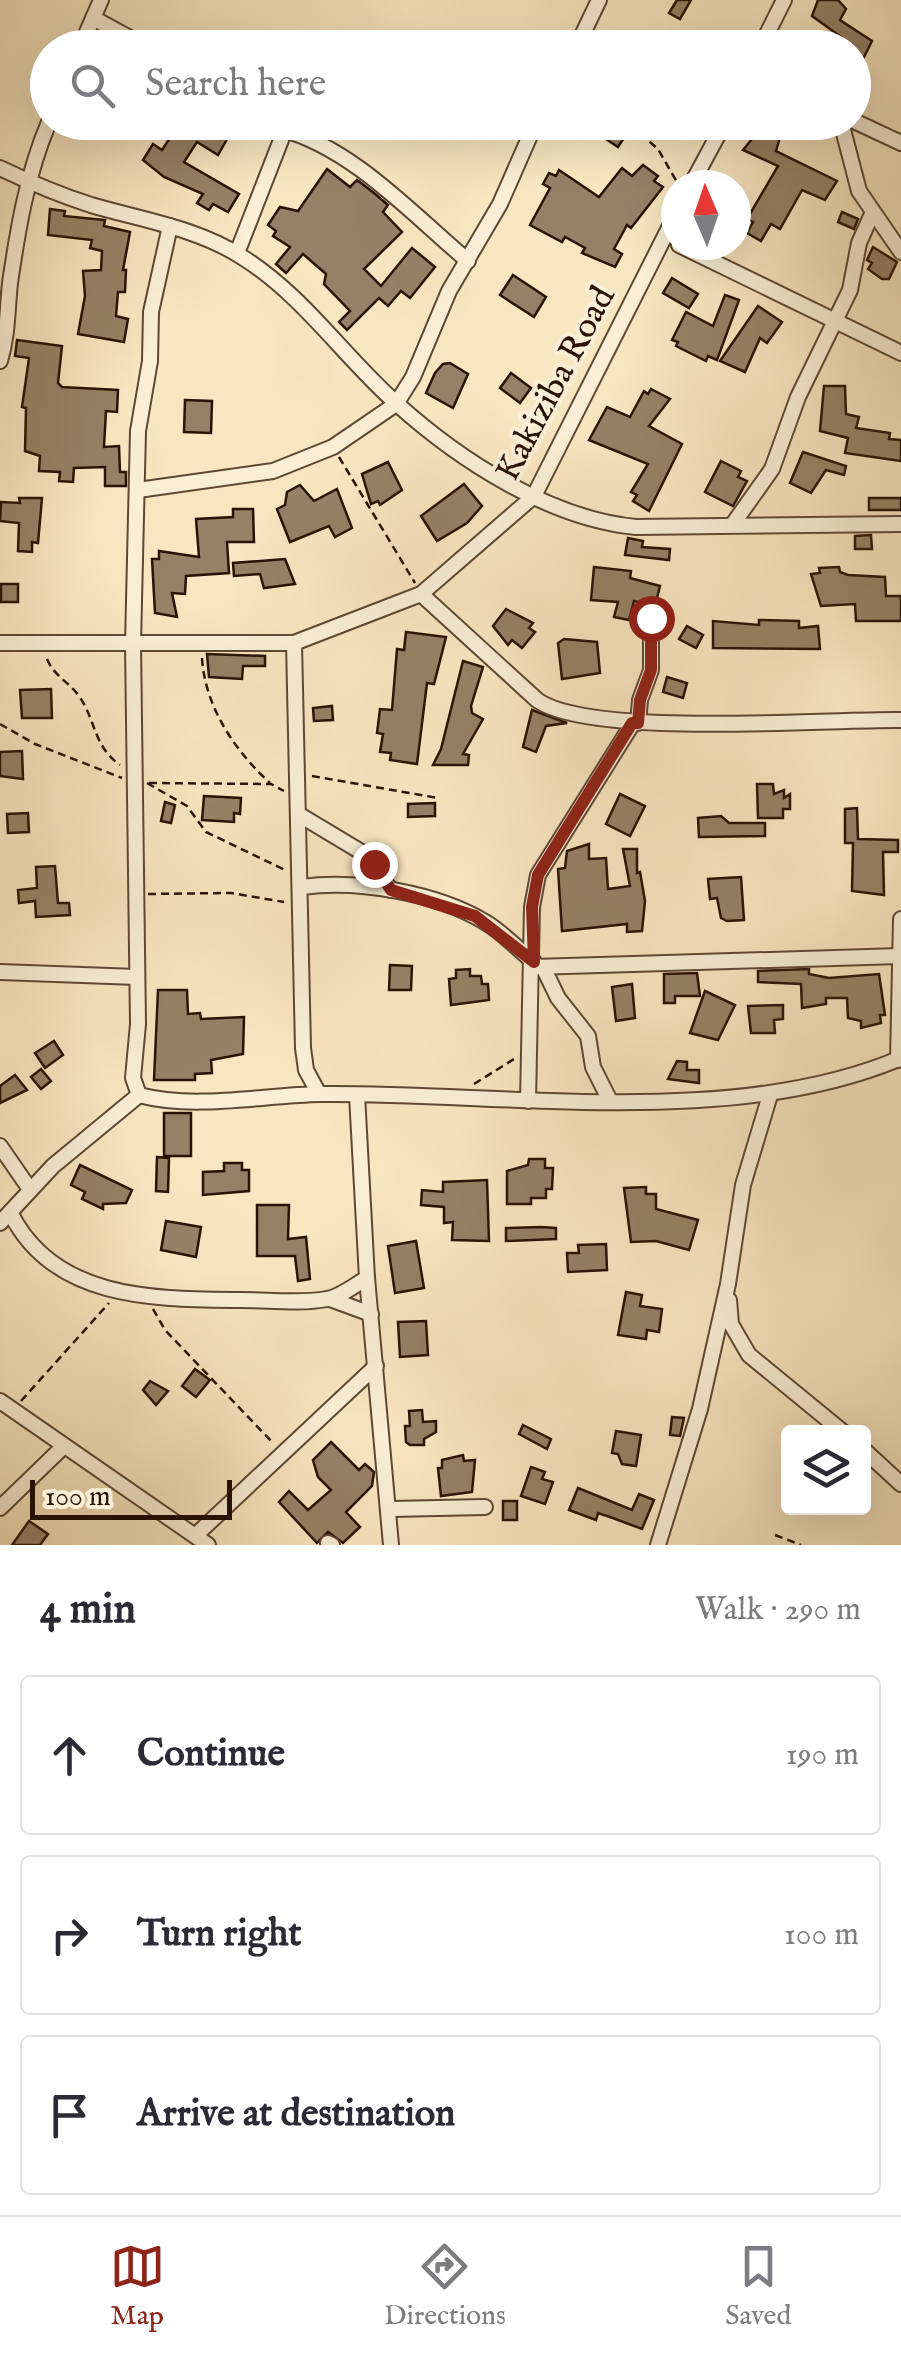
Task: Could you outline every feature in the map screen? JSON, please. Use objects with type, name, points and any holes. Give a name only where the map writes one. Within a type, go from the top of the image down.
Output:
[{"type":"street","points":[[88,30],[100,0]]},
{"type":"street","points":[[585,30],[599,0]]},
{"type":"street","points":[[769,30],[784,0]]},
{"type":"street","points":[[93,18],[115,30]]},
{"type":"street","points":[[871,128],[901,143]]},
{"type":"street","points":[[0,361],[9,331],[10,288],[26,180],[41,140]]},
{"type":"street","points":[[238,254],[275,140]]},
{"type":"street","points":[[310,140],[356,167],[468,261]]},
{"type":"street","points":[[138,490],[273,471],[333,447],[396,404],[500,204],[528,140]]},
{"type":"street","points":[[699,170],[715,140]]},
{"type":"street","points":[[846,140],[859,191],[901,252]]},
{"type":"street","points":[[0,168],[90,204],[170,226],[238,254],[294,297],[396,404],[470,458],[534,496],[607,524],[901,524]]},
{"type":"street","points":[[733,524],[772,470],[798,398],[856,276],[859,243],[872,214]]},
{"type":"street","points":[[139,1095],[133,1078],[138,780],[133,644],[138,432],[150,361],[151,312],[170,226]]},
{"type":"street","name":"Kakiziba Road","points":[[0,643],[294,643],[421,594],[534,496],[663,260]]},
{"type":"street","points":[[710,260],[901,352]]},
{"type":"street","points":[[421,594],[543,704],[635,723],[901,720]]},
{"type":"street","points":[[528,1101],[537,965],[532,907],[538,875],[635,723],[651,670],[651,618]]},
{"type":"street","points":[[294,643],[303,1048],[306,1070],[319,1094]]},
{"type":"street","points":[[298,814],[364,853],[391,890]]},
{"type":"street","points":[[302,883],[391,890],[475,916],[537,965],[588,1036],[593,1067],[609,1099]]},
{"type":"street","points":[[372,1314],[330,1299],[150,1298],[118,1293],[78,1277],[32,1249],[5,1218],[29,1188],[139,1095],[175,1100],[357,1094],[528,1101],[770,1094],[850,1078],[900,1059],[901,919]]},
{"type":"street","points":[[537,965],[900,956]]},
{"type":"street","points":[[0,972],[137,977]]},
{"type":"street","points":[[357,1094],[368,1278],[392,1545]]},
{"type":"street","points":[[658,1545],[700,1409],[728,1284],[742,1185],[770,1094]]},
{"type":"street","points":[[0,1146],[29,1188]]},
{"type":"street","points":[[330,1299],[368,1278]]},
{"type":"street","points":[[728,1284],[731,1324],[738,1340],[834,1425]]},
{"type":"street","points":[[0,1401],[202,1540],[376,1366]]},
{"type":"street","points":[[0,1508],[64,1446]]},
{"type":"street","points":[[871,1456],[901,1484]]},
{"type":"street","points":[[391,1509],[484,1506]]},
{"type":"path","points":[[648,140],[658,149],[670,170]]},
{"type":"path","points":[[333,447],[421,594]]},
{"type":"path","points":[[44,643],[48,663],[80,697],[100,747],[138,780],[272,784]]},
{"type":"path","points":[[202,644],[204,682],[212,704],[246,761],[272,784],[296,797]]},
{"type":"path","points":[[0,724],[35,744],[138,780],[187,806],[206,832],[302,883]]},
{"type":"path","points":[[296,774],[438,798]]},
{"type":"path","points":[[136,895],[231,893],[301,906]]},
{"type":"path","points":[[443,1096],[499,1072],[531,1039]]},
{"type":"path","points":[[15,1410],[32,1384],[118,1293]]},
{"type":"path","points":[[150,1298],[165,1330],[286,1455]]},
{"type":"path","points":[[774,1535],[800,1545]]},
{"type":"building","points":[[677,0],[691,0],[680,19],[669,13]]},
{"type":"building","points":[[818,0],[838,0],[846,9],[840,20],[855,30],[831,30],[812,16]]},
{"type":"building","points":[[169,140],[227,140],[218,155],[197,142],[184,162],[239,194],[228,212],[213,204],[209,210],[197,203],[203,194],[164,177],[143,160],[153,144],[162,150]]},
{"type":"building","points":[[751,140],[779,140],[776,151],[837,181],[825,200],[802,190],[780,229],[771,224],[761,241],[751,235],[751,212],[778,166],[743,150]]},
{"type":"building","points":[[643,165],[658,176],[654,181],[661,190],[631,228],[627,225],[614,249],[622,254],[615,267],[582,253],[585,248],[565,237],[562,242],[530,225],[550,188],[543,184],[549,173],[556,176],[559,170],[599,197],[622,168],[632,176]]},
{"type":"building","points":[[327,169],[350,187],[357,180],[374,193],[388,205],[383,212],[402,232],[364,269],[381,286],[412,248],[435,267],[410,298],[401,291],[388,306],[379,298],[347,330],[339,322],[350,311],[324,284],[326,274],[303,254],[286,273],[276,264],[290,247],[273,236],[276,231],[268,225],[280,207],[298,211]]},
{"type":"building","points":[[50,209],[65,211],[64,216],[105,220],[104,226],[130,232],[123,270],[125,292],[118,292],[116,316],[128,319],[124,342],[78,334],[85,296],[83,271],[101,270],[102,251],[90,248],[92,240],[48,235]]},
{"type":"building","points":[[842,212],[858,219],[854,229],[838,222]]},
{"type":"building","points":[[873,247],[897,262],[889,279],[882,279],[868,269]]},
{"type":"building","points":[[513,275],[546,297],[534,317],[500,295]]},
{"type":"building","points":[[672,278],[698,294],[689,308],[663,293]]},
{"type":"building","points":[[725,295],[739,300],[717,360],[708,356],[706,361],[676,346],[678,342],[672,340],[686,312],[713,326]]},
{"type":"building","points":[[758,306],[782,322],[767,343],[760,338],[745,372],[720,361]]},
{"type":"building","points":[[17,340],[62,346],[58,383],[62,387],[118,390],[117,412],[106,411],[104,447],[119,446],[120,472],[126,472],[126,486],[105,486],[105,467],[74,468],[73,482],[59,481],[60,472],[39,471],[40,456],[25,451],[26,408],[22,407],[29,358],[15,356]]},
{"type":"building","points":[[450,363],[468,374],[453,408],[426,393],[435,373],[443,364]]},
{"type":"building","points":[[511,373],[531,388],[520,403],[500,388]]},
{"type":"building","points":[[824,386],[845,386],[846,414],[859,417],[856,428],[890,433],[889,439],[901,440],[901,461],[845,453],[848,438],[820,431]]},
{"type":"building","points":[[651,389],[670,399],[649,426],[682,444],[649,511],[633,501],[637,495],[631,492],[648,464],[589,440],[607,407],[630,417],[644,391],[648,394]]},
{"type":"building","points":[[185,400],[212,401],[211,433],[184,432]]},
{"type":"building","points":[[803,452],[846,466],[844,475],[826,470],[811,493],[790,483]]},
{"type":"building","points":[[721,461],[741,471],[738,477],[747,481],[733,506],[705,492]]},
{"type":"building","points":[[388,462],[402,490],[380,505],[378,501],[371,504],[362,474]]},
{"type":"building","points":[[464,484],[482,506],[467,523],[437,541],[421,516]]},
{"type":"building","points":[[300,485],[314,501],[337,489],[352,528],[335,537],[329,526],[290,542],[277,509],[285,505],[287,492]]},
{"type":"building","points":[[19,498],[42,498],[38,543],[32,542],[32,552],[18,551],[19,523],[0,521],[1,502],[20,503]]},
{"type":"building","points":[[869,498],[901,498],[901,510],[869,510]]},
{"type":"building","points":[[233,509],[253,509],[254,542],[227,542],[229,573],[186,576],[185,594],[172,593],[177,617],[155,613],[152,559],[159,559],[159,551],[199,557],[196,519],[233,517]]},
{"type":"building","points":[[871,535],[872,549],[855,549],[855,536]]},
{"type":"building","points":[[628,538],[643,541],[642,547],[670,549],[669,560],[625,555]]},
{"type":"building","points":[[285,559],[295,584],[264,588],[260,574],[234,576],[233,563]]},
{"type":"building","points":[[594,567],[631,571],[630,578],[660,586],[655,606],[634,601],[629,620],[614,617],[618,602],[591,600]]},
{"type":"building","points":[[839,567],[840,572],[848,575],[885,577],[886,596],[901,596],[901,621],[856,621],[855,604],[821,606],[811,574],[820,573],[819,568]]},
{"type":"building","points":[[1,584],[18,584],[18,602],[1,602]]},
{"type":"building","points":[[506,609],[533,623],[529,628],[535,632],[522,648],[512,640],[508,645],[493,626]]},
{"type":"building","points":[[759,620],[799,621],[799,628],[818,626],[820,649],[713,648],[713,621],[759,625]]},
{"type":"building","points":[[687,626],[703,635],[696,648],[679,639]]},
{"type":"building","points":[[406,632],[446,637],[434,684],[427,683],[417,764],[390,760],[391,753],[380,752],[383,734],[377,733],[380,709],[392,710],[397,649],[404,650]]},
{"type":"building","points":[[564,639],[597,642],[600,673],[562,679],[558,643]]},
{"type":"building","points":[[207,654],[265,656],[265,666],[243,666],[242,679],[209,677]]},
{"type":"building","points":[[463,661],[483,667],[471,706],[472,713],[483,719],[463,754],[469,755],[468,765],[433,765],[441,749]]},
{"type":"building","points":[[667,677],[687,683],[683,698],[663,692]]},
{"type":"building","points":[[51,689],[52,718],[22,718],[20,690]]},
{"type":"building","points":[[332,706],[333,720],[314,721],[313,708]]},
{"type":"building","points":[[532,710],[567,723],[546,726],[536,752],[523,747]]},
{"type":"building","points":[[22,751],[23,779],[0,776],[0,752]]},
{"type":"building","points":[[757,784],[773,784],[774,794],[784,790],[784,798],[790,794],[790,809],[783,809],[783,818],[758,818]]},
{"type":"building","points":[[620,794],[645,806],[630,836],[606,824]]},
{"type":"building","points":[[204,796],[241,798],[240,814],[234,813],[234,822],[202,820]]},
{"type":"building","points":[[165,802],[175,805],[171,823],[161,821]]},
{"type":"building","points":[[435,803],[435,816],[408,817],[408,804]]},
{"type":"building","points":[[857,808],[858,839],[898,840],[898,852],[883,852],[884,895],[852,891],[853,843],[845,843],[845,809]]},
{"type":"building","points":[[28,813],[29,832],[8,833],[7,814]]},
{"type":"building","points":[[721,816],[729,823],[765,823],[765,836],[699,837],[698,818]]},
{"type":"building","points":[[589,844],[589,859],[606,858],[608,889],[630,886],[623,849],[637,849],[637,873],[640,872],[645,901],[642,931],[627,932],[627,924],[562,931],[558,869],[565,868],[567,851]]},
{"type":"building","points":[[55,866],[58,903],[69,903],[70,915],[36,917],[35,901],[19,903],[18,890],[37,888],[36,867]]},
{"type":"building","points":[[741,877],[744,920],[727,921],[721,918],[717,898],[710,899],[708,879]]},
{"type":"building","points":[[390,965],[412,966],[411,990],[389,990]]},
{"type":"building","points":[[470,969],[470,976],[481,976],[482,984],[488,984],[489,1000],[451,1005],[449,979],[456,978],[456,970]]},
{"type":"building","points":[[809,969],[809,974],[829,978],[879,974],[885,1015],[880,1015],[881,1023],[861,1028],[861,1021],[848,1018],[847,998],[826,998],[826,1004],[802,1008],[801,984],[758,982],[758,971]]},
{"type":"building","points":[[697,973],[700,996],[675,996],[675,1003],[664,1003],[664,974]]},
{"type":"building","points":[[632,984],[635,1018],[616,1021],[612,987]]},
{"type":"building","points":[[158,990],[187,990],[188,1014],[200,1013],[201,1019],[244,1017],[243,1054],[211,1060],[212,1073],[195,1074],[195,1080],[154,1080]]},
{"type":"building","points":[[705,991],[735,1005],[718,1040],[690,1033]]},
{"type":"building","points":[[783,1005],[783,1019],[774,1020],[775,1033],[751,1033],[748,1006]]},
{"type":"building","points":[[54,1041],[63,1055],[45,1068],[35,1053]]},
{"type":"building","points":[[677,1061],[687,1062],[687,1070],[699,1070],[699,1083],[668,1079]]},
{"type":"building","points":[[41,1069],[51,1081],[41,1089],[31,1077]]},
{"type":"building","points":[[15,1075],[27,1090],[0,1103],[0,1086]]},
{"type":"building","points":[[164,1113],[191,1113],[191,1156],[164,1156]]},
{"type":"building","points":[[157,1157],[169,1158],[168,1192],[156,1191]]},
{"type":"building","points":[[529,1159],[545,1159],[545,1168],[553,1168],[552,1189],[546,1189],[546,1198],[531,1198],[531,1204],[507,1204],[507,1171],[528,1165]]},
{"type":"building","points":[[224,1163],[242,1163],[242,1170],[249,1170],[249,1191],[203,1195],[203,1172],[224,1171]]},
{"type":"building","points":[[80,1165],[132,1190],[126,1203],[103,1204],[103,1209],[82,1199],[85,1192],[71,1185]]},
{"type":"building","points":[[487,1180],[489,1241],[452,1240],[453,1222],[444,1223],[444,1207],[421,1205],[422,1190],[443,1192],[443,1182]]},
{"type":"building","points":[[646,1187],[646,1194],[656,1194],[656,1209],[698,1220],[689,1250],[656,1241],[631,1242],[624,1188]]},
{"type":"building","points":[[257,1205],[289,1205],[288,1239],[306,1237],[310,1279],[298,1281],[295,1256],[257,1256]]},
{"type":"building","points":[[166,1221],[201,1227],[196,1257],[161,1250]]},
{"type":"building","points":[[506,1228],[556,1228],[556,1239],[506,1241]]},
{"type":"building","points":[[416,1241],[424,1288],[395,1293],[388,1246]]},
{"type":"building","points":[[606,1244],[607,1270],[568,1272],[567,1253],[579,1253],[578,1245]]},
{"type":"building","points":[[626,1292],[642,1295],[640,1306],[662,1309],[659,1332],[647,1330],[646,1339],[618,1335]]},
{"type":"building","points":[[426,1321],[428,1355],[400,1357],[398,1322]]},
{"type":"building","points":[[195,1369],[210,1380],[196,1397],[182,1386]]},
{"type":"building","points":[[150,1381],[168,1391],[156,1405],[143,1390]]},
{"type":"building","points":[[422,1410],[423,1422],[436,1421],[436,1432],[424,1439],[424,1445],[410,1445],[406,1442],[405,1426],[410,1426],[409,1411]]},
{"type":"building","points":[[672,1417],[684,1418],[680,1436],[670,1435]]},
{"type":"building","points":[[523,1425],[551,1439],[547,1449],[519,1434]]},
{"type":"building","points":[[616,1431],[641,1435],[636,1466],[622,1464],[618,1454],[612,1453]]},
{"type":"building","points":[[331,1442],[359,1470],[365,1464],[374,1472],[372,1486],[346,1512],[360,1527],[343,1543],[328,1532],[317,1543],[279,1502],[289,1491],[308,1510],[331,1490],[318,1477],[313,1460]]},
{"type":"building","points":[[463,1455],[464,1461],[475,1460],[472,1492],[441,1496],[438,1468],[442,1468],[442,1460]]},
{"type":"building","points":[[531,1467],[545,1472],[542,1479],[553,1482],[545,1504],[521,1496]]},
{"type":"building","points":[[578,1488],[632,1510],[639,1494],[654,1500],[642,1529],[598,1513],[596,1520],[569,1510]]},
{"type":"building","points":[[503,1501],[517,1501],[517,1520],[503,1520]]},
{"type":"building","points":[[29,1521],[48,1534],[40,1545],[12,1545]]},
{"type":"route","points":[[374,864],[391,890],[475,916],[534,962],[532,907],[538,875],[632,723],[638,723],[638,708],[651,670],[651,618]]}]
